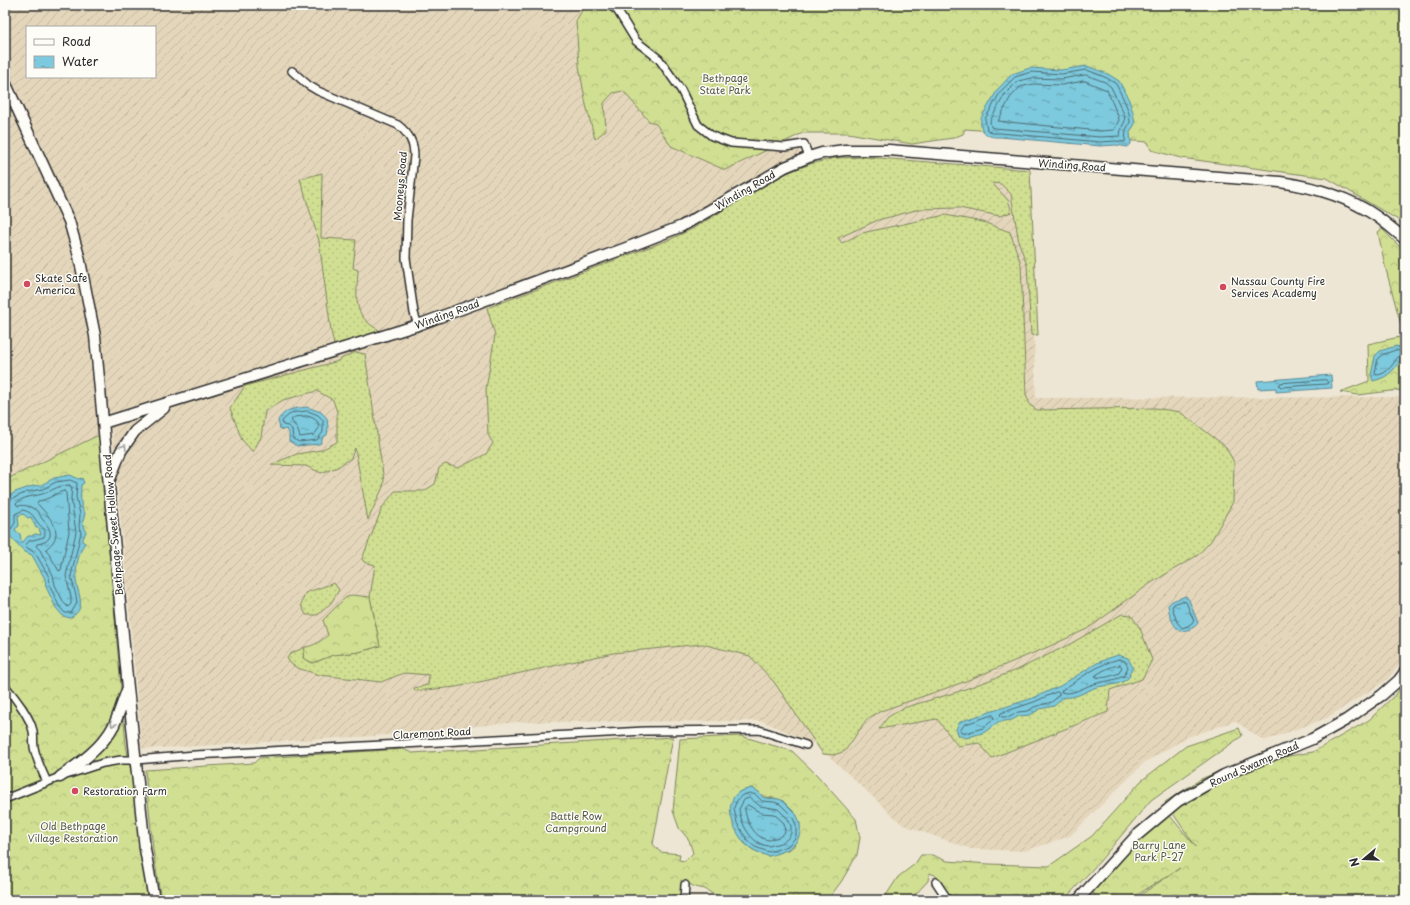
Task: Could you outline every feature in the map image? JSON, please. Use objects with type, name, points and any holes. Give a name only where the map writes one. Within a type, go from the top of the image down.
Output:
[{"type":"main road","name":"Bethpage-Sweet Hollow Road","points":[[5,82],[69,221],[76,240],[95,336],[128,688],[145,849],[154,900]]},
{"type":"main road","name":"Winding Road","points":[[103,423],[418,325],[682,226],[785,167],[809,157],[845,150],[889,150],[1280,182],[1320,189],[1342,198],[1375,215],[1405,238]]},
{"type":"main road","points":[[109,483],[121,451],[135,431],[171,403]]},
{"type":"main road","name":"Round Swamp Road","points":[[1078,900],[1136,837],[1178,801],[1224,775],[1312,739],[1346,720],[1382,695],[1399,680],[1405,672]]},
{"type":"main road","points":[[60,777],[82,762],[103,742],[113,725],[128,688]]},
{"type":"street","points":[[609,5],[617,10],[636,41],[659,59],[681,90],[698,125],[712,136],[731,143],[785,148],[804,144],[809,157]]},
{"type":"street","name":"Mooneys Road","points":[[292,71],[308,85],[318,91],[398,125],[406,131],[411,139],[414,147],[414,156],[407,220],[406,258],[414,313],[418,325]]},
{"type":"street","points":[[5,686],[22,709],[30,723],[33,731],[34,746],[37,758],[47,782]]},
{"type":"street","name":"Claremont Road","points":[[60,777],[103,763],[121,760],[202,754],[645,731],[760,730],[806,745]]},
{"type":"street","points":[[5,799],[60,777]]},
{"type":"street","points":[[936,882],[948,900]]},
{"type":"street","points":[[684,900],[685,885]]},
{"type":"shaded area","points":[[5,5],[585,5],[605,64],[725,170],[792,139],[811,172],[1029,170],[1036,398],[1405,397],[1405,658],[1387,680],[1327,718],[1264,741],[1235,721],[1188,737],[1145,762],[1070,836],[1025,851],[971,849],[903,825],[817,745],[762,721],[518,722],[376,736],[142,749],[112,429],[5,480]]},
{"type":"green space","name":"Bethpage State Park","points":[[585,5],[1405,5],[1405,224],[1327,178],[1181,158],[1151,150],[1148,142],[965,129],[963,134],[953,138],[912,144],[848,133],[803,133],[725,170],[671,146],[656,124],[649,121],[623,91],[613,93],[604,103],[606,130],[595,139],[586,105],[579,66],[576,21]]},
{"type":"green space","points":[[866,157],[1030,170],[1038,335],[1031,335],[1027,265],[1019,243],[1011,194],[1001,184],[992,183],[1008,200],[1012,212],[1000,216],[959,208],[920,209],[878,220],[838,238],[842,243],[862,233],[945,215],[983,222],[1010,232],[1021,264],[1026,394],[1030,405],[1037,410],[1155,408],[1180,412],[1225,446],[1234,462],[1233,502],[1211,541],[1198,555],[1151,583],[1087,629],[961,683],[881,711],[867,719],[845,751],[834,755],[823,754],[774,682],[750,656],[702,644],[613,653],[456,687],[415,691],[414,688],[428,685],[429,675],[404,673],[381,682],[320,675],[297,668],[290,663],[287,658],[290,654],[305,647],[303,658],[313,663],[333,655],[359,652],[380,646],[370,597],[375,565],[364,562],[362,559],[382,508],[395,491],[424,491],[435,484],[439,468],[445,464],[458,468],[486,454],[493,443],[488,435],[486,389],[495,335],[487,308],[671,239],[692,229],[784,174],[810,164],[835,158]]},
{"type":"green space","points":[[322,173],[321,238],[356,240],[353,268],[358,270],[357,297],[360,312],[370,324],[379,330],[375,334],[334,345],[319,241],[300,179]]},
{"type":"green space","points":[[1382,229],[1405,252],[1405,396],[1399,390],[1358,395],[1340,392],[1369,381],[1368,344],[1404,336],[1385,266],[1378,232]]},
{"type":"green space","points":[[355,352],[365,354],[384,481],[383,487],[368,520],[355,448],[351,458],[338,467],[321,473],[306,466],[271,465],[297,454],[321,450],[337,442],[337,412],[333,400],[317,391],[283,400],[265,411],[261,437],[253,452],[242,440],[230,408],[245,386],[335,362]]},
{"type":"green space","name":"Old Bethpage Village Restoration","points":[[99,435],[126,745],[155,900],[5,900],[5,480]]},
{"type":"green space","points":[[334,583],[339,590],[331,603],[318,615],[306,615],[301,605],[305,593]]},
{"type":"green space","points":[[352,595],[370,597],[380,646],[359,652],[333,655],[313,663],[303,658],[305,647],[317,643],[328,635],[323,620],[345,598]]},
{"type":"green space","points":[[1122,614],[1131,615],[1140,628],[1152,660],[1142,679],[1110,690],[1108,712],[992,758],[979,743],[958,746],[937,719],[879,729],[888,717],[903,708],[957,692],[1017,670],[1070,644]]},
{"type":"green space","name":"Barry Lane Park P-27","points":[[1405,681],[1405,900],[1194,900],[1192,896],[1172,895],[1163,900],[1133,900],[1180,868],[1129,900],[1097,900],[1090,887],[1166,811],[1196,847],[1165,802],[1201,779],[1234,765],[1313,752],[1369,720],[1397,693]]},
{"type":"green space","points":[[1239,728],[1242,736],[1151,800],[1100,861],[1064,900],[953,900],[935,875],[929,873],[928,881],[910,900],[883,900],[898,877],[915,864],[921,855],[932,855],[947,861],[1049,866],[1092,836],[1141,781],[1186,746]]},
{"type":"green space","name":"Battle Row Campground","points":[[741,736],[792,751],[816,774],[856,819],[860,838],[857,855],[829,900],[722,900],[705,889],[695,887],[681,880],[680,900],[161,900],[153,849],[145,770],[254,763],[259,758],[403,749],[412,753],[673,737],[653,844],[660,852],[680,854],[679,860],[685,861],[693,853],[689,840],[679,828],[673,811],[680,739]],"holes":[[[751,788],[759,792],[763,797],[775,798],[783,801],[795,813],[800,824],[794,846],[790,849],[768,856],[753,850],[744,843],[734,824],[739,792]]]},
{"type":"water","points":[[1087,66],[1108,74],[1119,81],[1129,100],[1135,124],[1130,132],[1131,144],[1127,147],[995,137],[985,133],[981,127],[981,118],[998,89],[1012,74],[1030,68],[1061,70]]},
{"type":"water","points":[[1396,346],[1404,348],[1405,354],[1395,368],[1388,374],[1373,381],[1371,375],[1375,356],[1380,351]]},
{"type":"water","points":[[1331,375],[1332,388],[1276,392],[1276,388],[1258,389],[1257,381]]},
{"type":"water","points":[[307,407],[321,412],[327,418],[327,435],[323,437],[321,443],[319,444],[297,446],[289,441],[289,432],[286,429],[280,429],[278,420],[288,411]]},
{"type":"water","points":[[70,475],[79,479],[82,478],[84,483],[81,485],[81,500],[85,513],[83,522],[86,532],[82,541],[85,543],[78,559],[76,576],[80,604],[76,614],[70,618],[63,616],[56,608],[46,587],[45,579],[32,555],[25,552],[5,531],[5,499],[15,492],[41,485],[54,478]],"holes":[[[23,514],[28,518],[31,517],[36,528],[39,528],[41,535],[35,534],[28,536],[23,542],[20,534],[15,529],[19,526],[18,516]]]},
{"type":"water","points":[[1186,596],[1198,623],[1190,629],[1180,631],[1175,627],[1168,605],[1172,601]]},
{"type":"water","points":[[1118,655],[1128,658],[1133,668],[1129,673],[1130,676],[1127,680],[1118,684],[1094,688],[1076,696],[1064,697],[1054,706],[1040,709],[1030,715],[1019,716],[1012,720],[998,722],[985,732],[966,738],[959,736],[956,729],[962,721],[1033,698],[1060,686],[1097,663]]},
{"type":"water","points":[[751,788],[759,792],[763,797],[783,801],[796,814],[800,826],[799,838],[787,850],[769,856],[749,847],[738,834],[731,816],[731,803],[736,794]]},
{"type":"place","name":"Skate Safe America","points":[[27,284]]},
{"type":"place","name":"Nassau County Fire Services Academy","points":[[1223,287]]},
{"type":"place","name":"Restoration Farm","points":[[75,791]]}]
